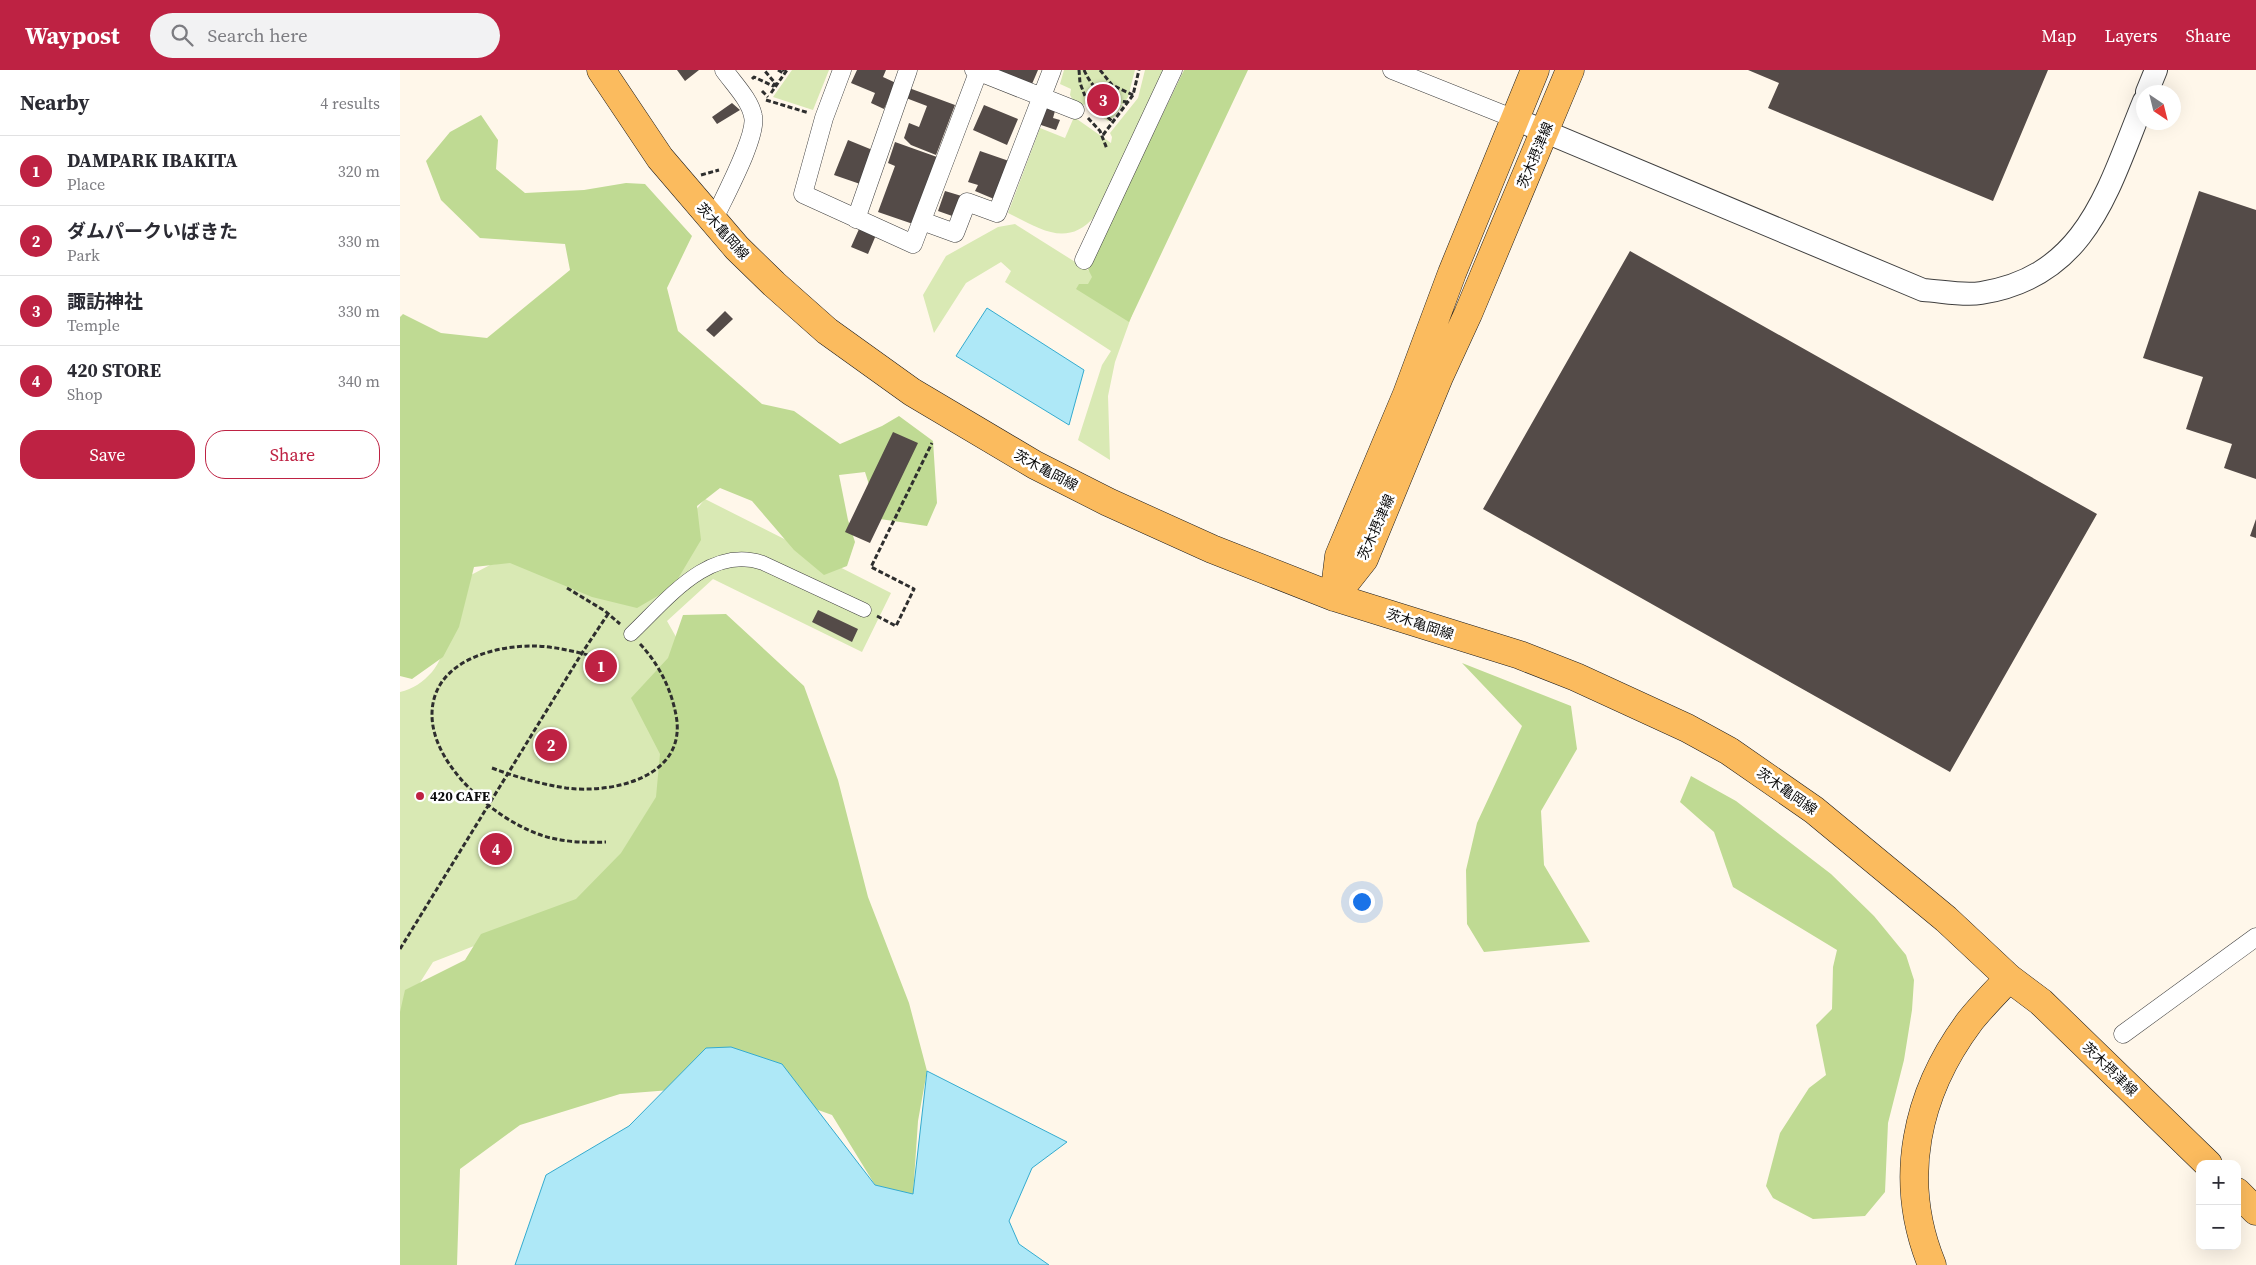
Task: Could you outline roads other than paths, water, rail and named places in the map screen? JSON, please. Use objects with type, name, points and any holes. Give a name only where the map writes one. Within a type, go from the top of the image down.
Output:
[{"type":"main road","name":"茨木亀岡線","points":[[601,70],[660,158],[713,221],[774,284],[827,331],[882,372],[939,409],[1035,465],[1108,502],[1212,549],[1334,596],[1520,655],[1576,677],[1687,728],[1728,751],[1814,810],[1946,919],[2009,978]]},
{"type":"main road","name":"茨木摂津線","points":[[1334,596],[1339,556],[1407,394],[1452,273],[1535,70]]},
{"type":"main road","name":"茨木摂津線","points":[[1334,596],[1364,559],[1439,377],[1468,314],[1570,70]]},
{"type":"main road","name":"茨木摂津線","points":[[2009,978],[2041,1002],[2204,1160]]},
{"type":"main road","points":[[1932,1265],[1920,1224],[1914,1175],[1916,1138],[1930,1090],[1962,1034],[2009,978]]},
{"type":"main road","points":[[2241,1196],[2256,1211]]},
{"type":"street","points":[[713,221],[748,144],[754,126],[751,108],[724,70]]},
{"type":"street","points":[[842,70],[824,118],[802,194],[913,244],[977,71],[1075,110]]},
{"type":"street","points":[[856,218],[908,70]]},
{"type":"street","points":[[922,221],[955,234],[967,202],[997,213],[1052,70]]},
{"type":"street","points":[[1091,254],[1173,70]]},
{"type":"street","points":[[1392,70],[1515,119],[1923,290],[1979,294],[2023,282],[2056,262],[2082,236],[2100,206],[2136,120]]},
{"type":"street","points":[[2150,85],[2156,70]]},
{"type":"street","points":[[631,634],[695,575],[722,561],[736,558],[751,559],[763,563],[864,610]]},
{"type":"street","points":[[2123,1034],[2256,938]]},
{"type":"water","points":[[987,308],[1084,370],[1069,425],[956,356]]},
{"type":"water","points":[[731,1047],[782,1064],[875,1185],[913,1194],[927,1071],[1067,1142],[1032,1168],[1009,1221],[1019,1244],[1049,1265],[515,1265],[546,1175],[629,1126],[706,1048]]},
{"type":"place","name":"諏訪神社","points":[[1103,100]]},
{"type":"place","name":"DAMPARK IBAKITA","points":[[601,666]]},
{"type":"place","name":"ダムパークいばきた","points":[[551,745]]},
{"type":"place","name":"420 CAFE","points":[[420,796]]},
{"type":"place","name":"420 STORE","points":[[496,849]]}]
